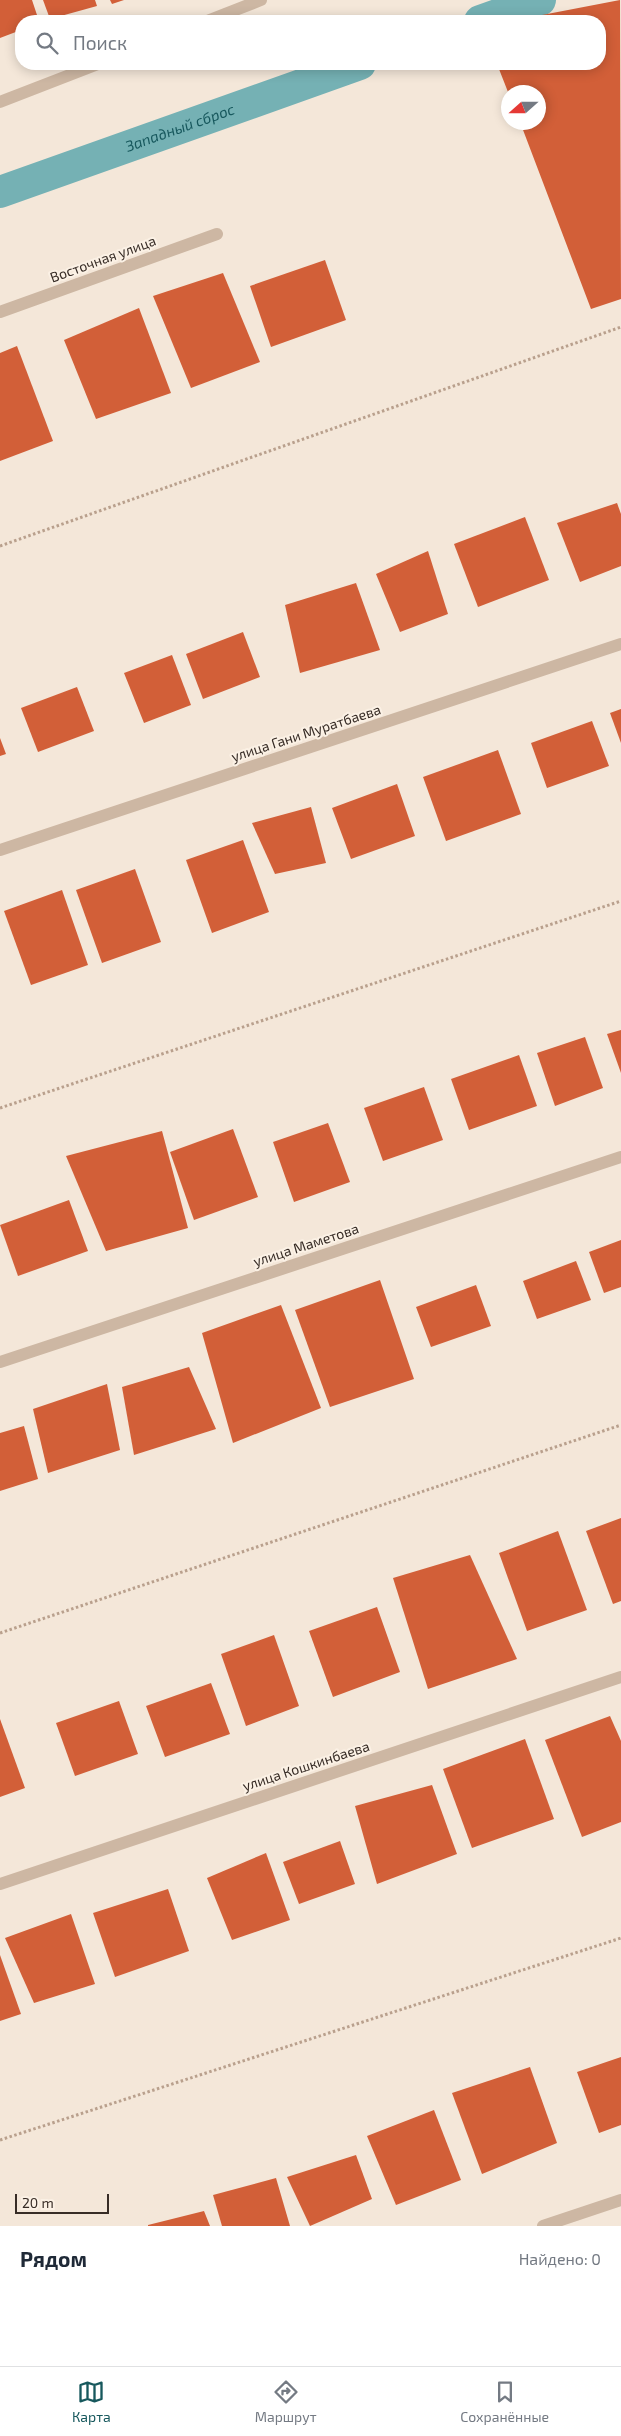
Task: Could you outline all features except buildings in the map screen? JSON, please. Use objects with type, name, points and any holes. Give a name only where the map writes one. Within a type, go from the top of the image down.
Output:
[{"type":"street","points":[[222,15],[261,0]]},
{"type":"street","points":[[0,102],[83,70]]},
{"type":"street","name":"Восточная улица","points":[[0,312],[217,234]]},
{"type":"street","name":"улица Гани Муратбаева","points":[[0,850],[621,644]]},
{"type":"street","name":"улица Маметова","points":[[0,1362],[621,1157]]},
{"type":"street","name":"улица Кошкинбаева","points":[[0,1884],[621,1677]]},
{"type":"street","points":[[543,2226],[621,2200]]},
{"type":"path","points":[[0,546],[621,327]]},
{"type":"path","points":[[0,1108],[621,901]]},
{"type":"path","points":[[0,1632],[621,1425]]},
{"type":"path","points":[[0,2140],[621,1938]]},
{"type":"waterway","name":"Западный сброс","points":[[497,15],[540,0]]},
{"type":"waterway","name":"Западный сброс","points":[[0,192],[343,70]]}]
